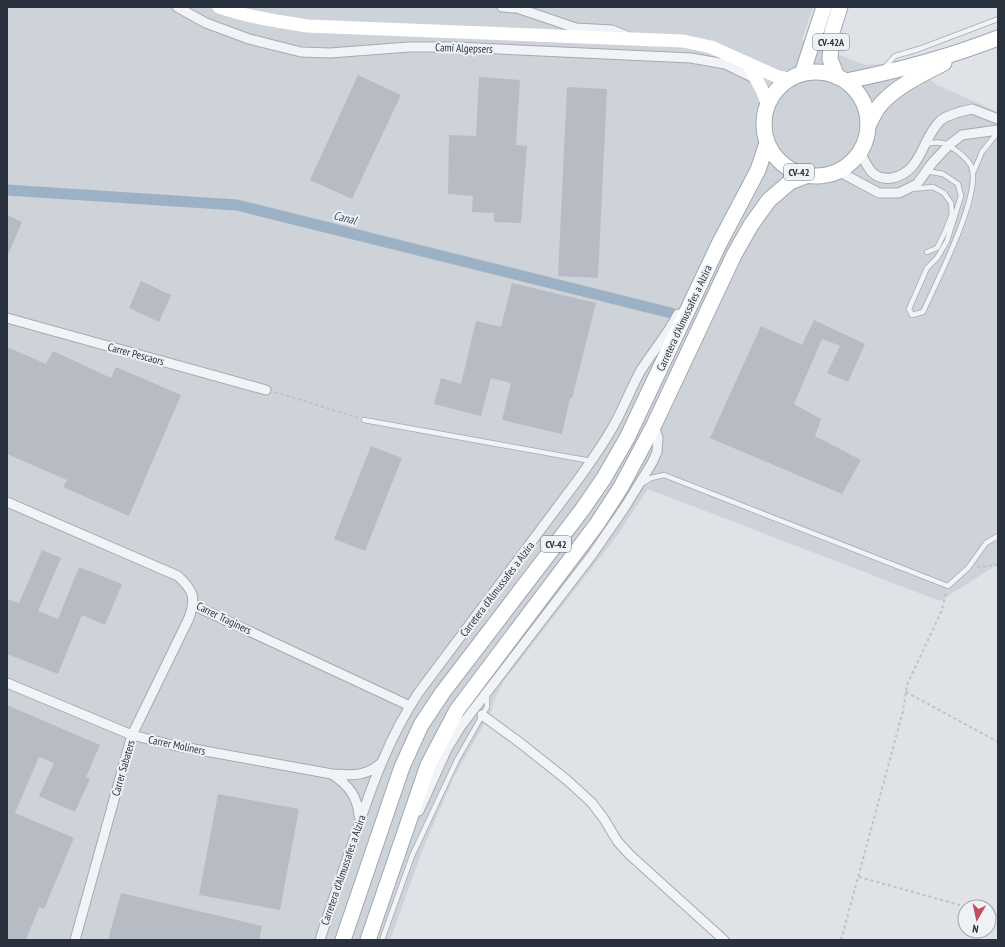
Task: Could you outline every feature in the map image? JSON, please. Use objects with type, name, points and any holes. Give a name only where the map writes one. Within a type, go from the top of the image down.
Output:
[{"type":"main road","points":[[219,7],[267,20],[307,26],[683,41],[725,53],[778,77],[796,77]]},
{"type":"main road","name":"CV-42A","points":[[796,77],[824,7]]},
{"type":"main road","name":"CV-42A","points":[[840,7],[832,32],[830,59],[842,79]]},
{"type":"main road","name":"CV-42","points":[[842,79],[878,75],[966,50],[998,38]]},
{"type":"main road","name":"CV-42","points":[[868,126],[878,108],[892,93],[966,50]]},
{"type":"main road","points":[[749,65],[768,104]]},
{"type":"main road","name":"CV-42","points":[[814,72],[826,73],[842,79],[855,90],[867,113],[868,126],[866,139],[860,151],[850,163],[838,171],[823,175],[808,175],[791,169],[777,158],[768,143],[764,130],[764,117],[773,94],[780,86],[796,77],[814,72]]},
{"type":"main road","name":"Carretera d'Almussafes a Alzira","points":[[342,940],[402,767],[421,725],[448,686],[582,510],[604,478],[627,438],[724,235],[758,170],[768,143]]},
{"type":"main road","name":"Carretera d'Almussafes a Alzira","points":[[368,940],[428,765],[457,710],[597,524],[621,487],[654,425],[734,255],[751,225],[769,200],[790,182],[808,175]]},
{"type":"street","name":"Camí Algepsers","points":[[177,7],[206,23],[243,37],[301,52],[330,53],[410,47],[456,47],[684,58],[725,64],[756,79]]},
{"type":"street","points":[[502,7],[517,8],[576,28],[612,30],[638,40]]},
{"type":"street","points":[[860,151],[870,172],[884,179],[901,176],[914,166],[930,133],[941,120],[972,109],[998,119]]},
{"type":"street","points":[[838,171],[880,192],[899,193],[917,184],[933,162],[949,145],[962,135],[998,131]]},
{"type":"street","name":"Carretera d'Almussafes a Alzira","points":[[320,940],[366,800],[381,763],[410,706],[577,482],[591,461],[614,424],[631,388],[645,364],[674,323],[701,267],[724,235]]},
{"type":"street","name":"Carrer Pescaors","points":[[7,318],[266,390]]},
{"type":"street","name":"Carretera d'Almussafes a Alzira","points":[[400,845],[411,832],[428,789],[460,726],[592,555],[625,507],[652,463],[657,452],[658,438],[654,425]]},
{"type":"street","name":"Carrer Traginers","points":[[7,502],[178,576],[187,584],[192,595],[193,605],[410,706]]},
{"type":"street","name":"Carrer Sabaters","points":[[75,940],[132,735],[193,605]]},
{"type":"street","name":"Carrer Moliners","points":[[7,683],[132,735],[172,745],[332,774],[363,774],[381,763]]},
{"type":"street","points":[[482,715],[567,780],[592,803],[618,842],[630,855],[724,940]]},
{"type":"street","name":"Carrer Moliners","points":[[332,774],[342,780],[351,790],[359,807],[360,821]]},
{"type":"lane","points":[[878,75],[895,56],[919,49],[998,19]]},
{"type":"lane","points":[[973,175],[975,166],[982,152],[998,131]]},
{"type":"lane","points":[[925,144],[938,141],[949,145],[962,154],[972,168],[973,182],[966,214],[923,312],[912,315],[909,309],[927,268],[937,258],[947,241],[961,196],[958,184],[943,174],[926,171]]},
{"type":"lane","points":[[908,189],[933,187],[944,193],[952,203],[952,214],[937,248],[927,252]]},
{"type":"lane","points":[[364,420],[591,461]]},
{"type":"lane","points":[[636,488],[651,478],[664,475],[948,586],[968,568],[986,544],[998,536]]},
{"type":"lane","points":[[382,940],[415,849],[457,760],[486,707],[487,690]]},
{"type":"path","points":[[266,390],[364,420]]},
{"type":"path","points":[[968,568],[998,565]]},
{"type":"path","points":[[841,940],[903,711],[907,685],[942,610],[948,586]]},
{"type":"path","points":[[906,692],[998,742]]},
{"type":"path","points":[[859,877],[957,904]]},
{"type":"shaded area","points":[[7,7],[813,7],[802,40],[865,65],[910,62],[937,85],[998,112],[998,564],[940,601],[648,489],[616,537],[504,681],[493,702],[492,710],[454,777],[424,846],[390,940],[7,940]]},
{"type":"building","points":[[358,75],[401,95],[352,199],[310,180]]},
{"type":"building","points":[[479,77],[520,80],[516,145],[527,146],[521,223],[494,222],[494,213],[472,212],[473,196],[448,194],[449,135],[476,136]]},
{"type":"building","points":[[567,87],[607,89],[598,278],[558,276]]},
{"type":"building","points":[[7,215],[22,222],[7,257]]},
{"type":"building","points":[[141,281],[171,295],[159,322],[129,308]]},
{"type":"building","points":[[512,283],[596,303],[572,398],[570,398],[562,434],[502,420],[511,383],[491,378],[481,416],[434,404],[441,378],[461,384],[476,321],[501,327]]},
{"type":"building","points":[[814,320],[865,344],[848,382],[827,373],[840,346],[822,339],[794,404],[821,419],[815,436],[861,460],[842,494],[710,438],[761,326],[802,345]]},
{"type":"building","points":[[7,347],[46,364],[53,351],[111,378],[116,367],[181,395],[129,516],[63,487],[67,480],[7,454]]},
{"type":"building","points":[[371,446],[402,458],[365,551],[334,539]]},
{"type":"building","points":[[42,550],[61,558],[38,611],[58,619],[79,567],[122,584],[105,625],[82,615],[58,674],[7,654],[7,599],[19,603]]},
{"type":"building","points":[[7,705],[100,745],[86,777],[90,779],[75,812],[39,796],[54,763],[39,757],[15,813],[74,838],[44,909],[39,907],[26,940],[7,940]]},
{"type":"building","points":[[218,794],[299,809],[280,910],[199,895]]},
{"type":"building","points":[[121,893],[262,926],[259,940],[108,940]]},
{"type":"waterway","name":"Canal","points":[[7,190],[237,205],[671,313]]}]
